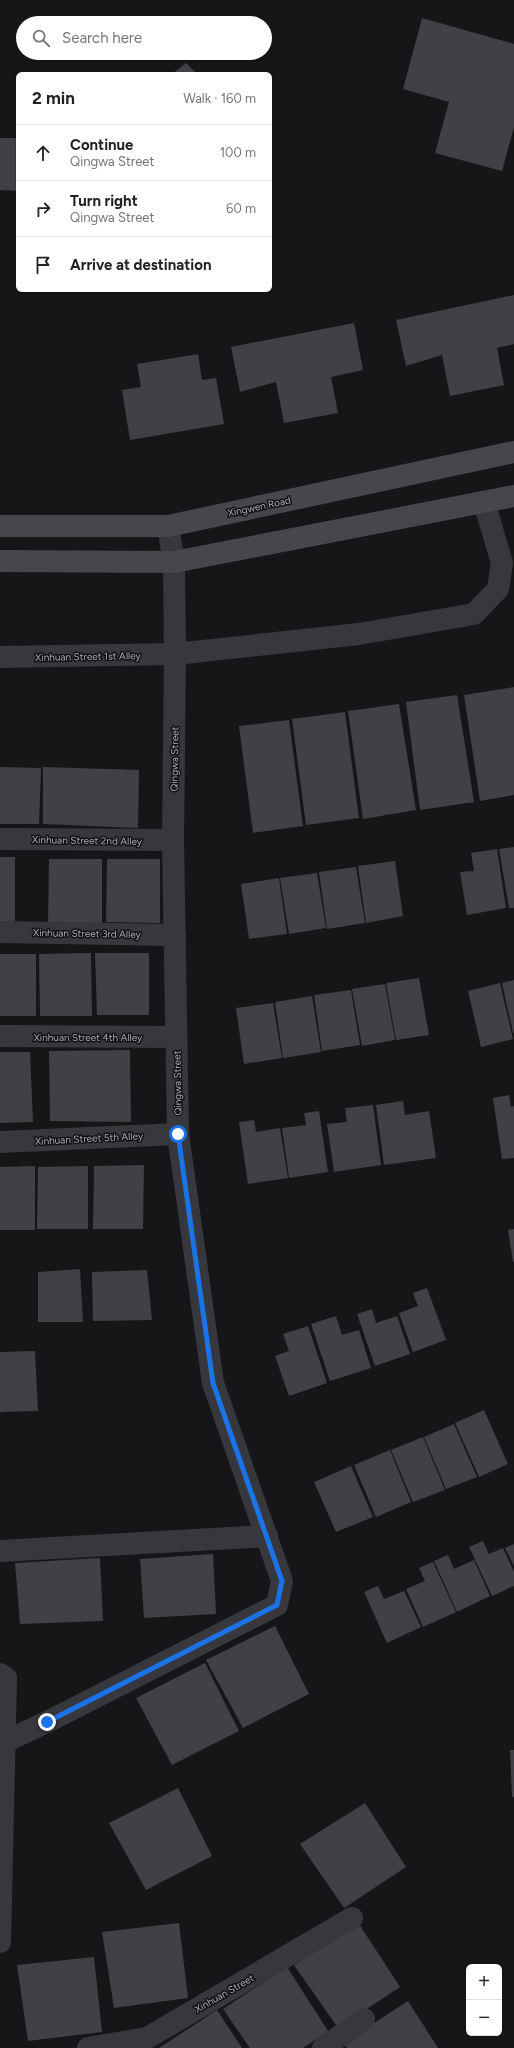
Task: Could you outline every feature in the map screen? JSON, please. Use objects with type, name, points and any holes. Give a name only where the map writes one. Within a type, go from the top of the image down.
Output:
[{"type":"main road","name":"Xingwen Road","points":[[0,526],[168,526],[514,452]]},
{"type":"main road","points":[[0,561],[174,562],[514,496]]},
{"type":"street","name":"Xinhuan Street 1st Alley","points":[[0,657],[175,654],[359,634],[474,614],[498,589],[502,563],[484,502]]},
{"type":"street","name":"Qingwa Street","points":[[2,1743],[277,1605],[282,1581],[213,1383],[178,1134],[173,840],[175,654],[174,562],[168,526]]},
{"type":"street","name":"Xinhuan Street 2nd Alley","points":[[0,839],[173,840]]},
{"type":"street","name":"Xinhuan Street 3rd Alley","points":[[0,932],[175,935]]},
{"type":"street","name":"Xinhuan Street 4th Alley","points":[[0,1036],[176,1037]]},
{"type":"street","name":"Xinhuan Street 5th Alley","points":[[0,1142],[178,1134]]},
{"type":"street","points":[[0,1551],[267,1536]]},
{"type":"street","points":[[0,1674],[6,1678],[2,1743],[0,1942]]},
{"type":"street","name":"Xinhuan Street","points":[[88,2048],[147,2038],[352,1918]]},
{"type":"street","points":[[323,2048],[364,2019]]},
{"type":"building","points":[[422,18],[514,44],[514,127],[502,171],[435,153],[449,102],[403,89]]},
{"type":"building","points":[[186,63],[195,72],[175,72]]},
{"type":"building","points":[[0,138],[16,138],[16,191],[0,190]]},
{"type":"building","points":[[514,295],[514,344],[497,348],[504,385],[450,396],[442,355],[406,366],[396,320]]},
{"type":"building","points":[[354,323],[363,370],[331,377],[338,413],[284,423],[276,382],[240,392],[231,347]]},
{"type":"building","points":[[198,354],[202,380],[216,378],[224,424],[130,440],[122,390],[141,387],[137,364]]},
{"type":"building","points":[[514,687],[514,795],[480,801],[464,695]]},
{"type":"building","points":[[457,695],[474,802],[420,810],[406,702]]},
{"type":"building","points":[[399,704],[416,810],[363,819],[348,711]]},
{"type":"building","points":[[345,712],[359,818],[306,825],[292,719]]},
{"type":"building","points":[[289,720],[303,826],[253,833],[239,726]]},
{"type":"building","points":[[0,767],[41,768],[39,824],[0,824]]},
{"type":"building","points":[[43,767],[139,770],[138,828],[43,824]]},
{"type":"building","points":[[514,847],[514,908],[509,908],[499,849]]},
{"type":"building","points":[[497,849],[506,908],[467,915],[460,872],[474,871],[471,853]]},
{"type":"building","points":[[0,857],[15,857],[15,921],[0,921]]},
{"type":"building","points":[[49,859],[102,859],[102,923],[48,922]]},
{"type":"building","points":[[107,859],[160,859],[160,923],[106,922]]},
{"type":"building","points":[[395,861],[403,916],[366,923],[358,866]]},
{"type":"building","points":[[356,867],[365,923],[327,929],[319,872]]},
{"type":"building","points":[[317,873],[326,928],[289,934],[280,878]]},
{"type":"building","points":[[279,878],[287,934],[249,939],[241,884]]},
{"type":"building","points":[[91,953],[92,1016],[40,1016],[39,954]]},
{"type":"building","points":[[95,953],[149,953],[149,1015],[97,1015]]},
{"type":"building","points":[[0,954],[36,954],[36,1016],[0,1016]]},
{"type":"building","points":[[419,978],[429,1035],[396,1040],[386,983]]},
{"type":"building","points":[[514,980],[514,1033],[513,1033],[502,983]]},
{"type":"building","points":[[500,983],[513,1039],[481,1047],[468,991]]},
{"type":"building","points":[[385,984],[395,1040],[362,1046],[352,989]]},
{"type":"building","points":[[351,990],[360,1045],[322,1051],[314,995]]},
{"type":"building","points":[[312,996],[321,1052],[283,1058],[275,1002]]},
{"type":"building","points":[[273,1003],[282,1058],[244,1064],[236,1008]]},
{"type":"building","points":[[130,1050],[131,1122],[50,1121],[49,1051]]},
{"type":"building","points":[[0,1052],[30,1052],[33,1122],[0,1123]]},
{"type":"building","points":[[509,1095],[511,1107],[514,1106],[514,1158],[502,1159],[493,1098]]},
{"type":"building","points":[[403,1101],[405,1115],[429,1111],[436,1158],[384,1165],[376,1105]]},
{"type":"building","points":[[373,1105],[381,1165],[334,1172],[327,1124],[347,1122],[345,1108]]},
{"type":"building","points":[[319,1111],[328,1172],[289,1178],[282,1128],[306,1125],[304,1113]]},
{"type":"building","points":[[254,1120],[256,1132],[280,1128],[288,1178],[248,1184],[239,1122]]},
{"type":"building","points":[[144,1165],[143,1229],[93,1229],[94,1166]]},
{"type":"building","points":[[35,1166],[35,1230],[0,1230],[0,1167]]},
{"type":"building","points":[[88,1166],[88,1229],[37,1229],[38,1167]]},
{"type":"building","points":[[514,1229],[514,1262],[513,1262],[508,1230]]},
{"type":"building","points":[[80,1269],[83,1322],[38,1322],[38,1272]]},
{"type":"building","points":[[147,1270],[152,1320],[93,1321],[92,1272]]},
{"type":"building","points":[[427,1288],[446,1340],[413,1352],[399,1313],[418,1306],[413,1293]]},
{"type":"building","points":[[372,1309],[376,1323],[397,1316],[410,1354],[375,1366],[357,1314]]},
{"type":"building","points":[[336,1316],[342,1335],[359,1330],[371,1368],[330,1381],[311,1324]]},
{"type":"building","points":[[308,1326],[327,1383],[289,1396],[275,1356],[289,1351],[283,1334]]},
{"type":"building","points":[[35,1351],[38,1411],[0,1412],[0,1352]]},
{"type":"building","points":[[484,1410],[508,1464],[479,1477],[455,1423]]},
{"type":"building","points":[[454,1424],[477,1477],[446,1489],[424,1437]]},
{"type":"building","points":[[423,1437],[445,1490],[413,1502],[391,1450]]},
{"type":"building","points":[[390,1450],[411,1502],[376,1517],[354,1465]]},
{"type":"building","points":[[351,1466],[373,1517],[336,1532],[314,1482]]},
{"type":"building","points":[[483,1541],[489,1554],[503,1548],[514,1572],[514,1586],[492,1596],[469,1547]]},
{"type":"building","points":[[514,1544],[514,1566],[505,1548]]},
{"type":"building","points":[[213,1554],[216,1614],[144,1618],[140,1559]]},
{"type":"building","points":[[448,1555],[454,1569],[474,1560],[490,1596],[457,1612],[434,1561]]},
{"type":"building","points":[[100,1558],[103,1621],[20,1624],[15,1563]]},
{"type":"building","points":[[433,1562],[456,1612],[423,1627],[406,1589],[425,1581],[419,1568]]},
{"type":"building","points":[[378,1586],[384,1599],[404,1591],[421,1627],[387,1643],[364,1592]]},
{"type":"building","points":[[275,1626],[309,1694],[243,1728],[206,1660]]},
{"type":"building","points":[[205,1663],[239,1731],[172,1765],[136,1698]]},
{"type":"building","points":[[510,1750],[514,1750],[514,1797],[512,1797]]},
{"type":"building","points":[[178,1788],[212,1856],[146,1890],[109,1823]]},
{"type":"building","points":[[365,1803],[406,1867],[344,1908],[300,1844]]},
{"type":"building","points":[[179,1923],[188,1998],[114,2008],[102,1932]]},
{"type":"building","points":[[359,1924],[400,1987],[338,2028],[294,1965]]},
{"type":"building","points":[[94,1957],[102,2032],[28,2041],[17,1965]]},
{"type":"building","points":[[287,1967],[328,2031],[303,2048],[250,2048],[223,2009]]},
{"type":"building","points":[[408,2001],[438,2048],[347,2048],[343,2043]]},
{"type":"building","points":[[217,2010],[242,2048],[159,2048]]},
{"type":"route","points":[[47,1722],[277,1605],[282,1581],[213,1383],[178,1134]]}]
